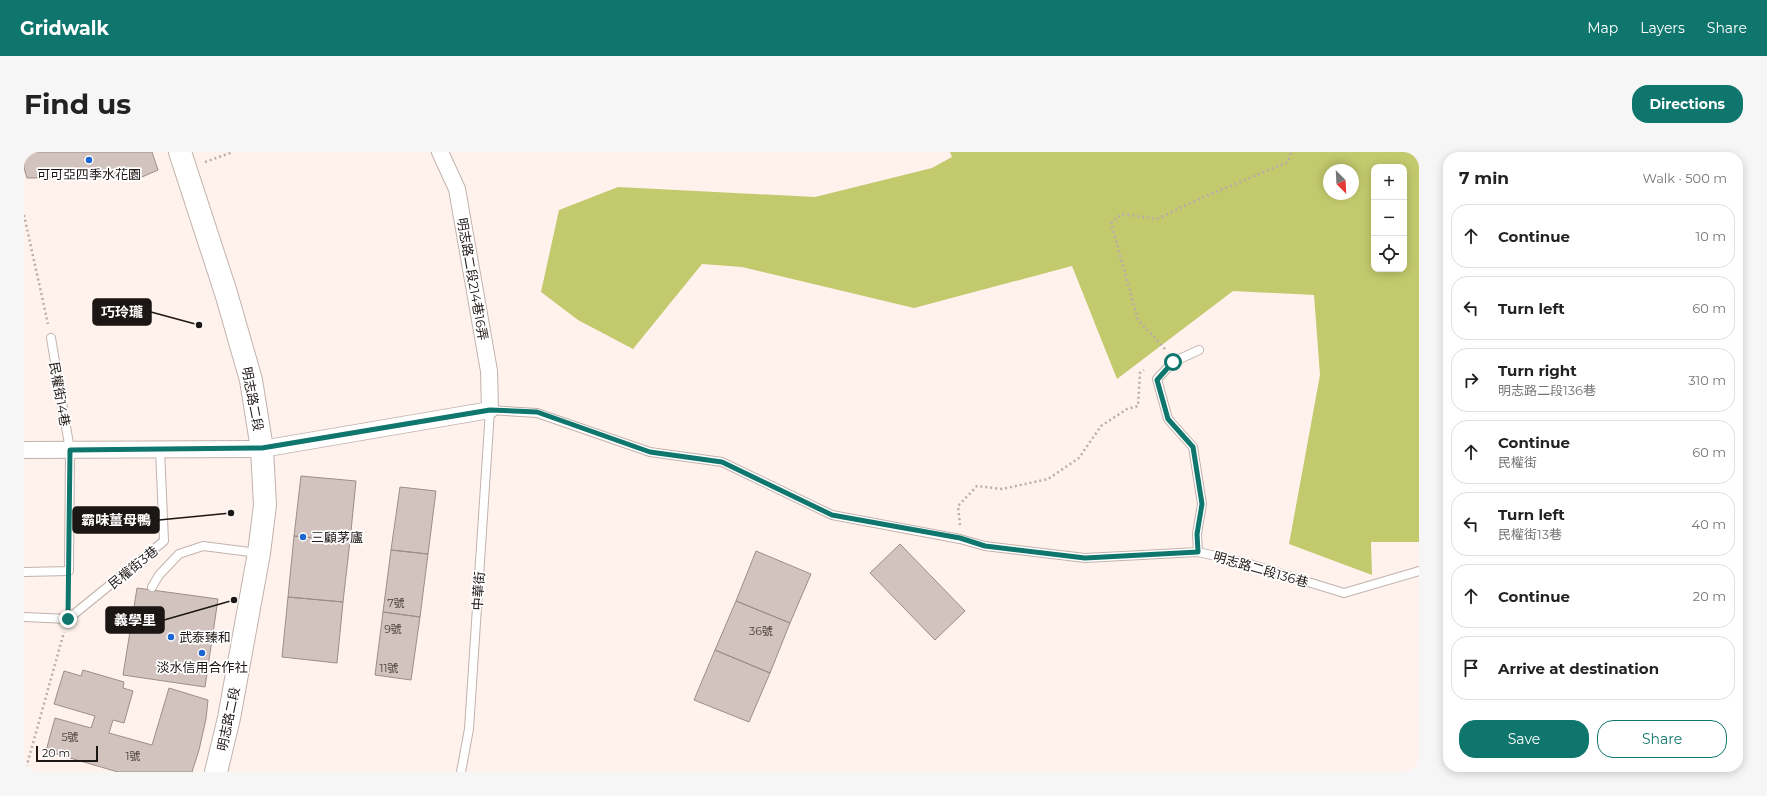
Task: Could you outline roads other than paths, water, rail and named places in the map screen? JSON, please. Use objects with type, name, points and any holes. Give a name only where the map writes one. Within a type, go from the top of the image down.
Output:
[{"type":"main road","name":"明志路二段","points":[[180,152],[226,293],[251,380],[262,448],[265,505],[259,553],[229,718],[216,772]]},
{"type":"street","name":"明志路二段214巷16弄","points":[[440,152],[457,189],[489,371],[490,410]]},
{"type":"street","name":"明志路二段136巷","points":[[24,450],[262,448],[490,410]]},
{"type":"lane","name":"民權街14巷","points":[[24,572],[69,571],[70,450],[51,338]]},
{"type":"lane","points":[[1198,552],[1197,534],[1202,504],[1193,447],[1168,419],[1157,380],[1173,362],[1199,350]]},
{"type":"lane","name":"明志路二段136巷","points":[[490,410],[537,412],[650,452],[722,462],[832,515],[960,538],[985,546],[1085,558],[1198,552],[1246,563],[1344,593],[1419,571]]},
{"type":"lane","name":"中華街","points":[[462,772],[469,729],[490,410]]},
{"type":"lane","name":"民權街3巷","points":[[24,617],[68,619],[164,541],[160,450]]},
{"type":"lane","points":[[152,587],[159,575],[179,554],[203,546],[259,553]]},
{"type":"place","name":"可可亞四季水花園","points":[[89,160]]},
{"type":"place","name":"巧玲瓏","points":[[199,325]]},
{"type":"place","name":"霸味薑母鴨","points":[[231,513]]},
{"type":"place","name":"三顧茅廬","points":[[303,537]]},
{"type":"place","name":"義學里","points":[[234,600]]},
{"type":"place","name":"武泰臻和","points":[[171,637]]},
{"type":"place","name":"淡水信用合作社","points":[[202,653]]}]
